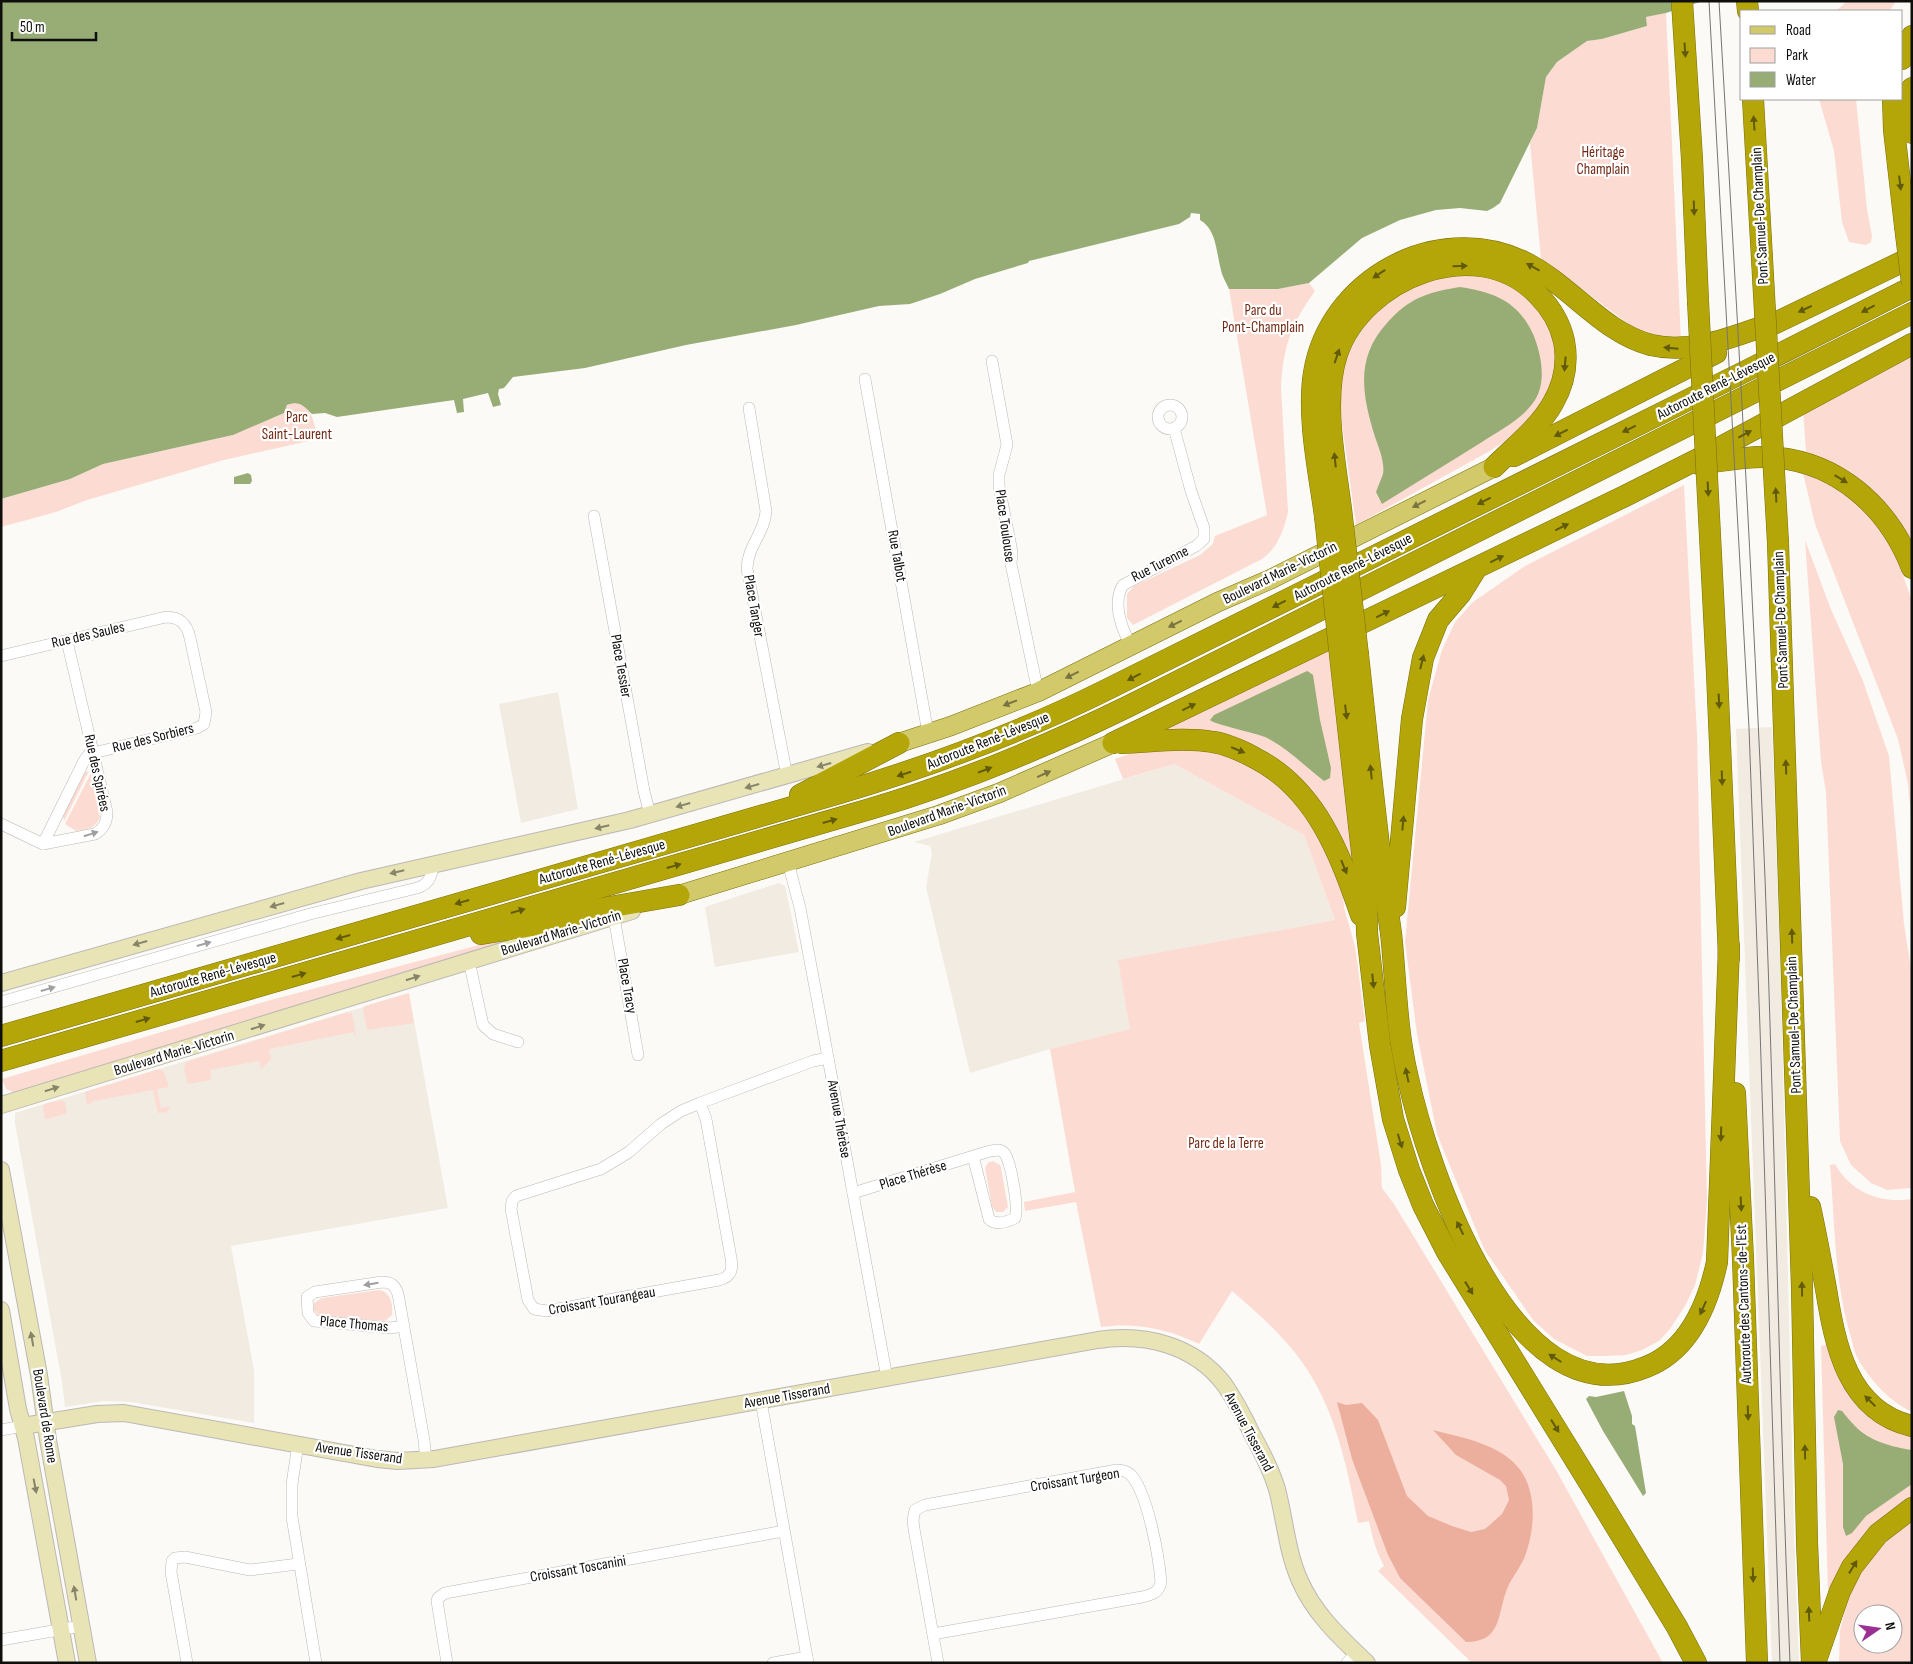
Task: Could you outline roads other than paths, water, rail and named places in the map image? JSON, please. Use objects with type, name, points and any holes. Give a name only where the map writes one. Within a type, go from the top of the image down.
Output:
[{"type":"highway","points":[[1349,660],[1392,942],[1397,1018],[1410,1088],[1430,1157],[1448,1204],[1482,1270],[1506,1310],[1535,1343],[1557,1360],[1576,1370],[1606,1375],[1626,1374],[1643,1369],[1659,1361],[1687,1336],[1698,1318],[1712,1285],[1717,1262],[1728,946],[1720,729],[1692,160],[1682,1]]},
{"type":"highway","points":[[1903,57],[1912,36]]},
{"type":"highway","points":[[1912,88],[1910,114],[1912,133]]},
{"type":"highway","name":"Pont Samuel-De Champlain","points":[[1752,100],[1774,448],[1798,1142]]},
{"type":"highway","points":[[1893,100],[1894,130],[1912,285]]},
{"type":"highway","points":[[1696,1663],[1677,1627],[1447,1252],[1423,1204],[1404,1154],[1389,1102],[1380,1045],[1367,933],[1366,888],[1349,660],[1333,513],[1312,400],[1318,358],[1328,332],[1349,300],[1369,281],[1403,261],[1428,252],[1455,248],[1484,250],[1521,261],[1539,271],[1612,326],[1639,341],[1661,347],[1700,346],[1776,322]]},
{"type":"highway","points":[[1494,466],[1776,322],[1860,284],[1912,257]]},
{"type":"highway","points":[[1333,513],[1330,404],[1332,379],[1338,353],[1354,322],[1377,297],[1402,281],[1429,271],[1455,266],[1475,266],[1512,276],[1540,297],[1550,309],[1560,329],[1566,354],[1565,370],[1554,402],[1539,424],[1494,466]]},
{"type":"highway","name":"Autoroute René-Lévesque","points":[[5,1035],[903,774],[959,755],[1047,719],[1699,395],[1912,285]]},
{"type":"highway","name":"Autoroute René-Lévesque","points":[[8,1059],[879,807],[968,777],[1025,754],[1127,707],[1912,313]]},
{"type":"highway","points":[[1114,743],[1476,569],[1686,465],[1912,344]]},
{"type":"highway","points":[[1686,465],[1767,457],[1788,460],[1822,469],[1852,486],[1877,508],[1896,535],[1912,568]]},
{"type":"highway","points":[[1392,942],[1412,719],[1420,666],[1434,627],[1443,612],[1461,593],[1476,569]]},
{"type":"highway","points":[[1114,743],[1188,740],[1215,742],[1250,755],[1275,770],[1307,800],[1326,828],[1343,865],[1367,933]]},
{"type":"highway","points":[[757,816],[899,743]]},
{"type":"highway","points":[[370,954],[535,925],[594,910],[679,896]]},
{"type":"highway","name":"Autoroute des Cantons-de-l'Est","points":[[1728,946],[1743,1259],[1757,1663]]},
{"type":"highway","points":[[1798,1142],[1830,1318],[1842,1360],[1857,1387],[1872,1404],[1894,1419],[1912,1426]]},
{"type":"highway","points":[[1798,1142],[1807,1542],[1814,1663]]},
{"type":"highway","points":[[1814,1663],[1840,1591],[1852,1567],[1878,1534],[1912,1508]]},
{"type":"main road","name":"Boulevard Marie-Victorin","points":[[1,983],[361,880],[650,815],[928,733],[1038,692],[1494,466]]},
{"type":"main road","name":"Boulevard Marie-Victorin","points":[[1,1105],[905,827],[980,801],[1114,743]]},
{"type":"main road","name":"Boulevard de Rome","points":[[1,1170],[39,1375],[88,1663]]},
{"type":"main road","name":"Boulevard de Rome","points":[[1,1310],[67,1663]]},
{"type":"main road","name":"Avenue Tisserand","points":[[23,1426],[107,1412],[124,1413],[388,1460],[426,1460],[458,1456],[1108,1338],[1141,1338],[1164,1343],[1185,1352],[1216,1374],[1238,1404],[1274,1480],[1292,1559],[1302,1586],[1322,1618],[1357,1660]]},
{"type":"street","name":"Place Toulouse","points":[[992,360],[1007,445],[999,475],[999,486],[1012,552],[1011,564],[1038,692]]},
{"type":"street","name":"Rue Talbot","points":[[865,378],[928,733]]},
{"type":"street","name":"Place Tanger","points":[[749,408],[766,511],[764,521],[748,557],[747,569],[787,776]]},
{"type":"street","name":"Rue Turenne","points":[[1130,646],[1124,632],[1120,612],[1119,597],[1124,584],[1196,546],[1204,539],[1204,528],[1189,485],[1174,428]]},
{"type":"street","name":"Place Tessier","points":[[594,516],[650,815]]},
{"type":"street","name":"Rue des Saules","points":[[1,656],[166,617],[176,618]]},
{"type":"street","name":"Rue des Sorbiers","points":[[43,844],[87,756],[93,752],[197,728],[204,724],[206,712],[189,632],[185,624],[176,618]]},
{"type":"street","name":"Rue des Spirées","points":[[43,844],[95,834],[105,825],[107,812],[67,641]]},
{"type":"street","points":[[1,824],[43,844]]},
{"type":"street","name":"Avenue Thérèse","points":[[788,862],[800,908],[887,1378]]},
{"type":"street","points":[[1,1002],[303,916],[417,888],[425,885],[430,880],[434,864]]},
{"type":"street","name":"Place Tracy","points":[[614,917],[638,1055]]},
{"type":"street","points":[[469,961],[483,1025],[493,1034],[518,1042]]},
{"type":"street","name":"Croissant Tourangeau","points":[[700,1103],[706,1119],[730,1249],[732,1265],[727,1277],[547,1311],[534,1309],[528,1300],[511,1209],[513,1198],[522,1193],[593,1172],[608,1165],[629,1152],[654,1128],[682,1111],[700,1103],[813,1061],[828,1058]]},
{"type":"street","name":"Place Thérèse","points":[[853,1193],[973,1156],[994,1150],[1001,1151],[1005,1154],[1017,1208],[1015,1218],[999,1223],[991,1222],[988,1219],[973,1156]]},
{"type":"street","name":"Place Thomas","points":[[404,1326],[390,1328],[314,1321],[308,1313],[307,1297],[315,1292],[382,1282],[394,1285],[398,1294],[404,1326],[426,1460]]},
{"type":"street","points":[[761,1401],[808,1660],[773,1663]]},
{"type":"street","points":[[1,1430],[23,1426]]},
{"type":"street","points":[[298,1444],[291,1506],[298,1564],[316,1663]]},
{"type":"street","name":"Croissant Turgeon","points":[[933,1634],[1142,1597],[1155,1592],[1160,1586],[1160,1577],[1152,1531],[1142,1498],[1130,1475],[1122,1470],[1117,1470],[925,1506],[915,1510],[914,1529],[938,1663]]},
{"type":"street","name":"Croissant Toscanini","points":[[447,1663],[437,1601],[445,1593],[784,1531]]},
{"type":"street","points":[[187,1663],[171,1572],[172,1561],[175,1558],[185,1557],[250,1570],[298,1564]]},
{"type":"street","points":[[1,1640],[81,1626]]},
{"type":"water","points":[[1,1],[1703,1],[1666,13],[1646,17],[1647,26],[1602,39],[1587,41],[1557,62],[1546,77],[1537,128],[1500,203],[1487,211],[1460,208],[1436,210],[1400,220],[1362,238],[1309,283],[1278,289],[1229,289],[1222,272],[1213,235],[1206,224],[1200,220],[1200,214],[1191,213],[1190,217],[1179,224],[1029,261],[1028,263],[975,279],[910,304],[879,306],[796,325],[686,345],[585,368],[513,377],[504,388],[499,389],[498,394],[501,405],[493,407],[488,393],[463,399],[464,412],[457,413],[454,400],[337,417],[325,413],[312,414],[301,405],[295,403],[287,405],[284,413],[233,435],[103,464],[70,479],[1,499]]},
{"type":"water","points":[[1460,287],[1494,295],[1520,313],[1533,334],[1540,358],[1542,376],[1539,392],[1530,407],[1511,424],[1382,504],[1376,492],[1383,474],[1383,465],[1370,421],[1365,392],[1364,377],[1370,350],[1377,336],[1387,323],[1395,314],[1411,302],[1438,291]]},
{"type":"water","points":[[248,473],[251,475],[252,481],[250,484],[234,484],[234,477]]},
{"type":"water","points":[[1307,671],[1313,675],[1320,720],[1331,768],[1330,778],[1324,781],[1273,741],[1210,720],[1214,715]]},
{"type":"water","points":[[1624,1391],[1632,1416],[1632,1424],[1635,1426],[1646,1493],[1643,1496],[1603,1431],[1586,1399],[1589,1396],[1596,1397]]},
{"type":"water","points":[[1838,1410],[1842,1411],[1867,1436],[1889,1445],[1912,1450],[1912,1484],[1866,1516],[1852,1533],[1846,1536],[1843,1527],[1843,1464],[1834,1417]]},
{"type":"tram line","points":[[1709,1],[1749,728],[1780,1663]]},
{"type":"tram line","points":[[1719,1],[1750,549],[1765,878],[1790,1663]]},
{"type":"park label","name":"Héritage Champlain","points":[[1603,160]]},
{"type":"park label","name":"Parc du Pont-Champlain","points":[[1263,318]]},
{"type":"park label","name":"Parc Saint-Laurent","points":[[297,426]]},
{"type":"park label","name":"Parc de la Terre","points":[[1226,1143]]}]
